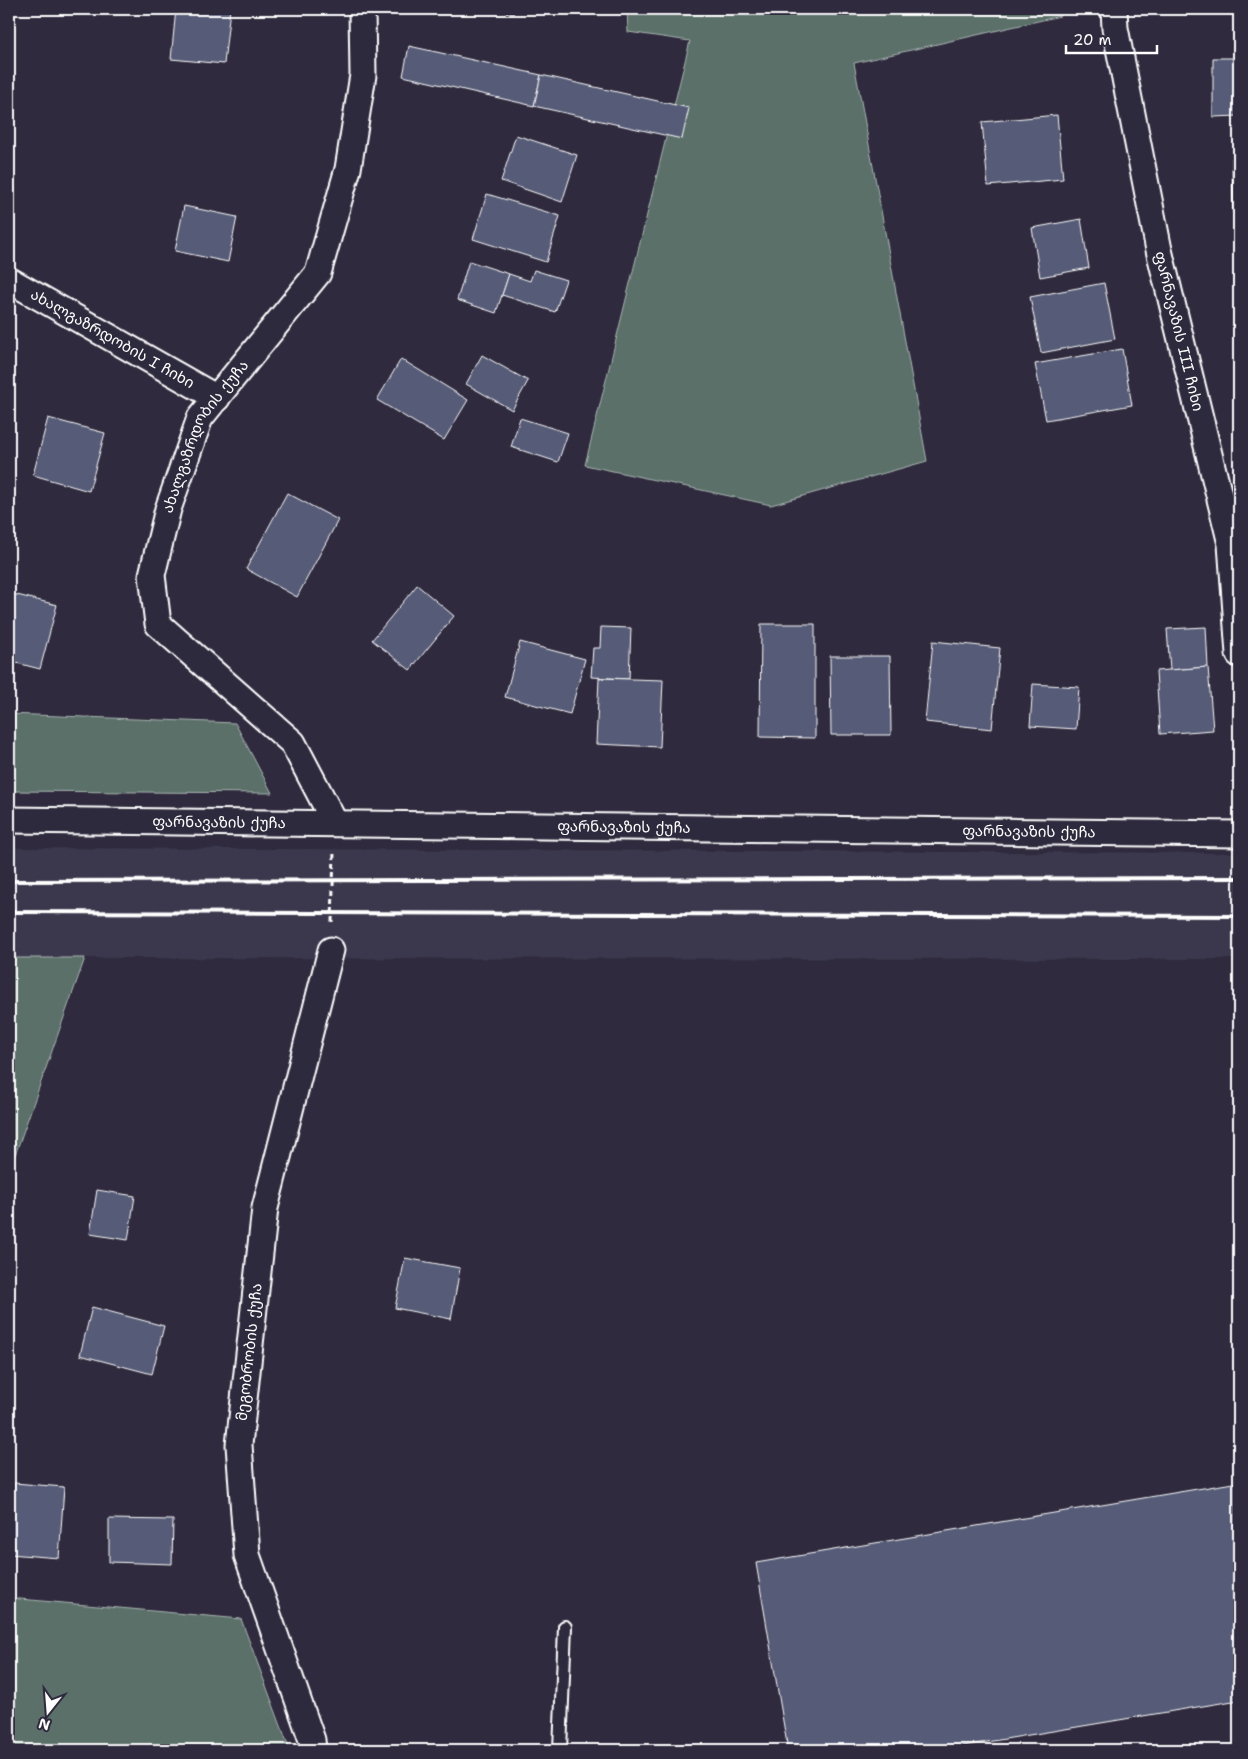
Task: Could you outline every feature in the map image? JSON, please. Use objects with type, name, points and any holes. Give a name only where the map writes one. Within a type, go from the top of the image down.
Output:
[{"type":"street","name":"ახალგაზრდობის ქუჩა","points":[[335,823],[293,743],[158,624],[152,575],[168,509],[200,418],[318,273],[348,169],[363,75],[362,9]]},
{"type":"street","name":"ფარნავაზის III ჩიხი","points":[[1114,9],[1115,28],[1159,250],[1231,544],[1239,654]]},
{"type":"street","name":"ახალგაზრდობის I ჩიხი","points":[[9,280],[217,398]]},
{"type":"street","name":"ფარნავაზის ქუჩა","points":[[9,820],[1239,834]]},
{"type":"street","name":"მეგობრობის ქუჩა","points":[[313,1750],[312,1740],[247,1555],[239,1445],[265,1208],[331,950]]},
{"type":"lane","points":[[560,1750],[565,1627]]},
{"type":"path","points":[[331,950],[335,823]]},
{"type":"shaded area","points":[[9,848],[1239,853],[1239,959],[9,958]]},
{"type":"green space","points":[[627,9],[1060,9],[1060,16],[854,63],[927,461],[771,505],[585,465],[690,41],[628,32]]},
{"type":"green space","points":[[9,714],[235,723],[272,793],[9,791]]},
{"type":"green space","points":[[9,958],[85,958],[9,1172]]},
{"type":"green space","points":[[9,1598],[241,1619],[290,1750],[9,1750]]},
{"type":"building","points":[[176,9],[230,9],[224,64],[171,59]]},
{"type":"building","points":[[494,9],[515,9],[513,14]]},
{"type":"building","points":[[409,46],[541,75],[534,106],[403,76]]},
{"type":"building","points":[[1213,58],[1239,58],[1239,116],[1213,117]]},
{"type":"building","points":[[541,75],[689,108],[682,139],[534,106]]},
{"type":"building","points":[[1057,115],[1063,179],[988,186],[982,122]]},
{"type":"building","points":[[516,135],[577,155],[562,202],[501,181]]},
{"type":"building","points":[[1232,158],[1239,158],[1239,213],[1233,213]]},
{"type":"building","points":[[487,194],[560,216],[546,262],[473,239]]},
{"type":"building","points":[[184,206],[237,217],[228,262],[175,251]]},
{"type":"building","points":[[1081,219],[1089,268],[1040,277],[1032,228]]},
{"type":"building","points":[[469,261],[509,274],[496,313],[457,300]]},
{"type":"building","points":[[534,270],[566,280],[555,312],[502,295],[509,274],[530,281]]},
{"type":"building","points":[[1104,283],[1115,339],[1041,353],[1030,297]]},
{"type":"building","points":[[1122,349],[1132,405],[1046,420],[1035,364]]},
{"type":"building","points":[[482,355],[528,381],[512,410],[466,384]]},
{"type":"building","points":[[401,359],[468,400],[444,440],[377,400]]},
{"type":"building","points":[[48,418],[105,433],[89,491],[33,475]]},
{"type":"building","points":[[520,418],[568,433],[558,462],[511,447]]},
{"type":"building","points":[[287,493],[338,520],[297,597],[246,569]]},
{"type":"building","points":[[417,585],[454,616],[410,670],[372,640]]},
{"type":"building","points":[[9,593],[57,605],[40,669],[9,661]]},
{"type":"building","points":[[761,624],[815,624],[815,738],[760,737]]},
{"type":"building","points":[[601,627],[631,628],[629,679],[591,677],[593,648],[600,648]]},
{"type":"building","points":[[1206,627],[1208,667],[1170,670],[1167,629]]},
{"type":"building","points":[[933,641],[1000,648],[992,729],[925,722]]},
{"type":"building","points":[[520,642],[585,659],[570,714],[505,697]]},
{"type":"building","points":[[830,656],[890,656],[891,735],[831,735]]},
{"type":"building","points":[[1208,667],[1213,730],[1160,734],[1156,671]]},
{"type":"building","points":[[599,678],[663,680],[660,747],[596,744]]},
{"type":"building","points":[[1033,684],[1079,687],[1076,729],[1030,726]]},
{"type":"building","points":[[97,1190],[135,1196],[128,1240],[90,1234]]},
{"type":"building","points":[[405,1258],[460,1268],[451,1319],[395,1308]]},
{"type":"building","points":[[92,1307],[164,1326],[152,1374],[80,1355]]},
{"type":"building","points":[[1239,1482],[1239,1700],[939,1750],[788,1750],[756,1563]]},
{"type":"building","points":[[14,1483],[64,1487],[59,1558],[9,1554]]},
{"type":"building","points":[[109,1519],[173,1520],[172,1564],[109,1562]]},
{"type":"railway","points":[[9,881],[1239,878]]},
{"type":"railway","points":[[9,912],[1239,916]]}]
